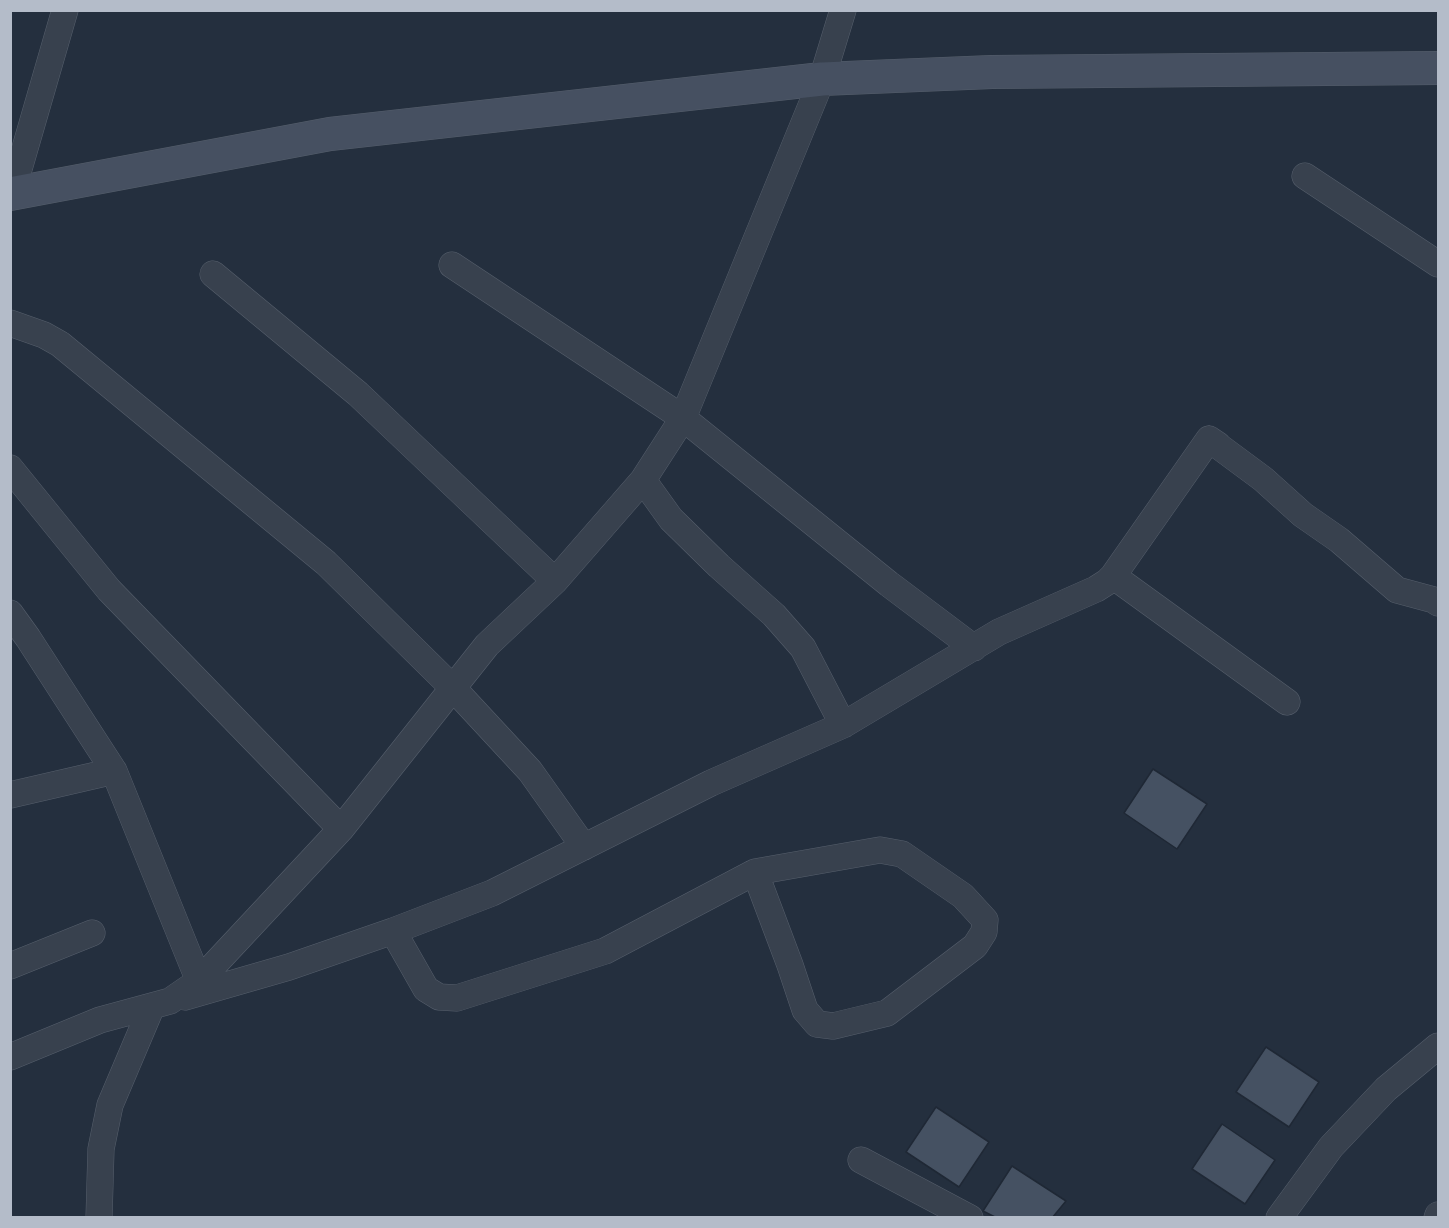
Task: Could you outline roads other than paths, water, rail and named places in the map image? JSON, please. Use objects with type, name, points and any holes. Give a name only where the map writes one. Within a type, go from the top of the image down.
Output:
[{"type":"street","points":[[65,10],[11,194],[330,134],[822,79],[992,72],[1438,68]]},
{"type":"street","points":[[99,1218],[101,1149],[110,1105],[161,1004],[199,981],[341,828],[488,645],[555,581],[643,480],[683,418],[822,79],[843,10]]},
{"type":"street","points":[[1305,176],[1438,264]]},
{"type":"street","points":[[452,265],[683,418],[889,584],[974,648]]},
{"type":"street","points":[[213,274],[358,394],[555,581]]},
{"type":"street","points":[[10,323],[44,335],[60,344],[326,563],[453,688],[530,771],[584,848]]},
{"type":"street","points":[[10,1057],[100,1020],[289,966],[393,932],[492,893],[711,783],[843,725],[999,632],[1096,589],[1113,576],[1213,442],[1263,479],[1303,515],[1340,540],[1397,590],[1438,603]]},
{"type":"street","points":[[10,468],[108,590],[341,828]]},
{"type":"street","points":[[643,480],[671,519],[774,615],[803,648],[843,725]]},
{"type":"street","points":[[1113,576],[1287,702]]},
{"type":"street","points":[[10,614],[19,640],[114,771],[199,981]]},
{"type":"street","points":[[10,795],[114,771]]},
{"type":"street","points":[[393,932],[426,989],[439,997],[458,998],[605,951],[755,872],[880,850],[902,854],[963,896],[985,920],[984,932],[975,946],[887,1013],[833,1026],[817,1024],[805,1010],[755,872]]},
{"type":"street","points":[[10,966],[92,933]]},
{"type":"street","points":[[1280,1218],[1331,1147],[1386,1089],[1438,1046]]},
{"type":"street","points":[[861,1160],[970,1218]]}]
